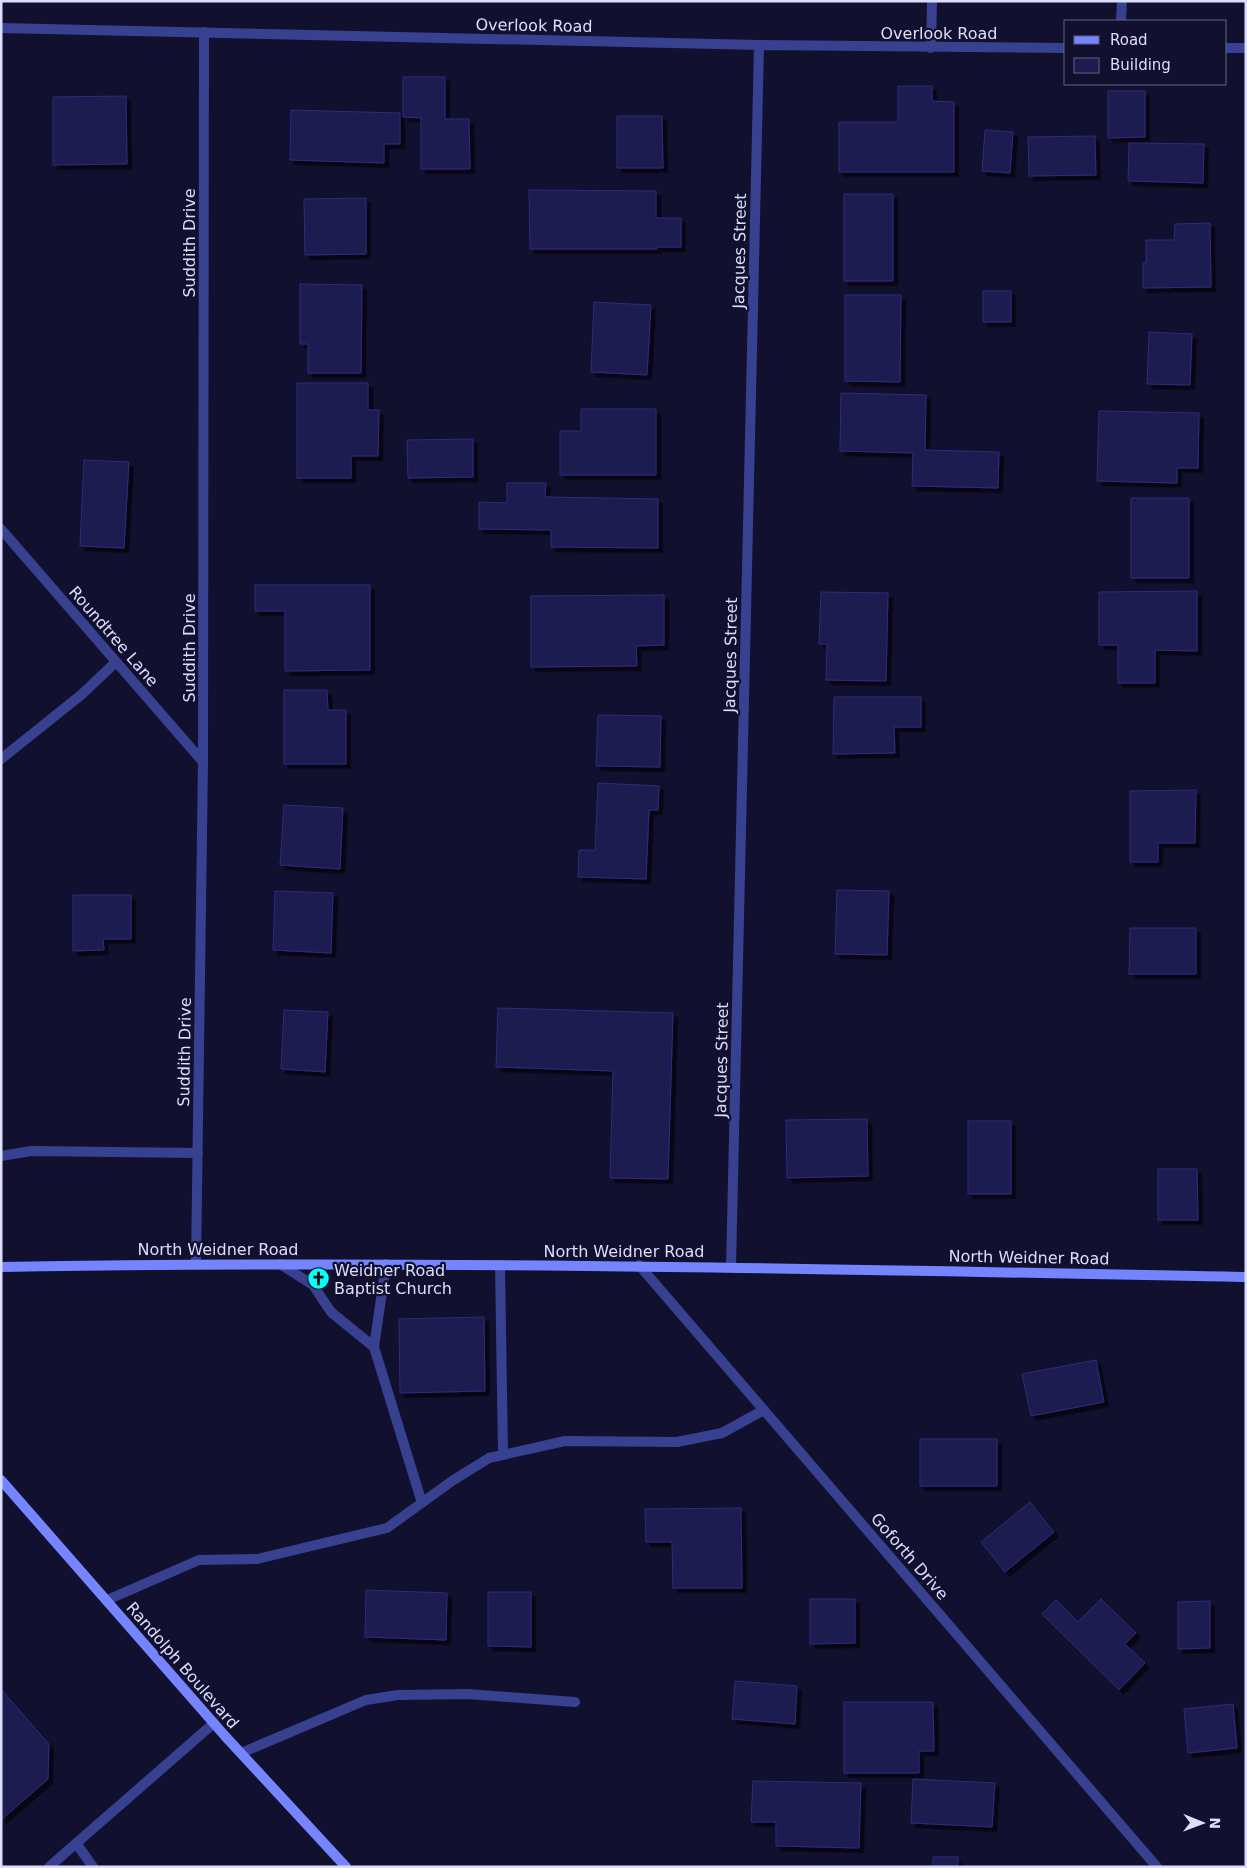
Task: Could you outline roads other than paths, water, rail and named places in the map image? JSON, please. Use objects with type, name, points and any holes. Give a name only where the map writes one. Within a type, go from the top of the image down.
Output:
[{"type":"main road","name":"North Weidner Road","points":[[1,1267],[196,1264],[639,1266],[1246,1277]]},
{"type":"main road","name":"Randolph Boulevard","points":[[1,1480],[214,1723],[346,1867]]},
{"type":"street","points":[[931,48],[932,1]]},
{"type":"street","points":[[1121,20],[1122,1]]},
{"type":"street","name":"Overlook Road","points":[[1,28],[759,45],[1064,48]]},
{"type":"street","name":"Suddith Drive","points":[[196,1264],[203,762],[204,32]]},
{"type":"street","name":"Jacques Street","points":[[731,1267],[759,45]]},
{"type":"street","points":[[1227,48],[1246,48]]},
{"type":"street","name":"Roundtree Lane","points":[[1,529],[203,762]]},
{"type":"street","points":[[1,759],[81,695],[116,662]]},
{"type":"street","points":[[1,1156],[31,1151],[198,1153]]},
{"type":"street","points":[[280,1264],[313,1285],[331,1312],[374,1347]]},
{"type":"street","points":[[386,1264],[374,1347],[422,1503]]},
{"type":"street","points":[[500,1265],[503,1455]]},
{"type":"street","name":"Goforth Drive","points":[[639,1266],[1157,1867]]},
{"type":"street","points":[[107,1600],[199,1560],[257,1559],[387,1528],[452,1481],[489,1458],[565,1441],[677,1442],[722,1433],[764,1410]]},
{"type":"street","points":[[242,1754],[366,1700],[398,1695],[468,1694],[575,1702]]},
{"type":"street","points":[[49,1867],[214,1723]]},
{"type":"street","points":[[76,1843],[94,1867]]},
{"type":"place","name":"Weidner Road Baptist Church","points":[[318,1279]]}]
